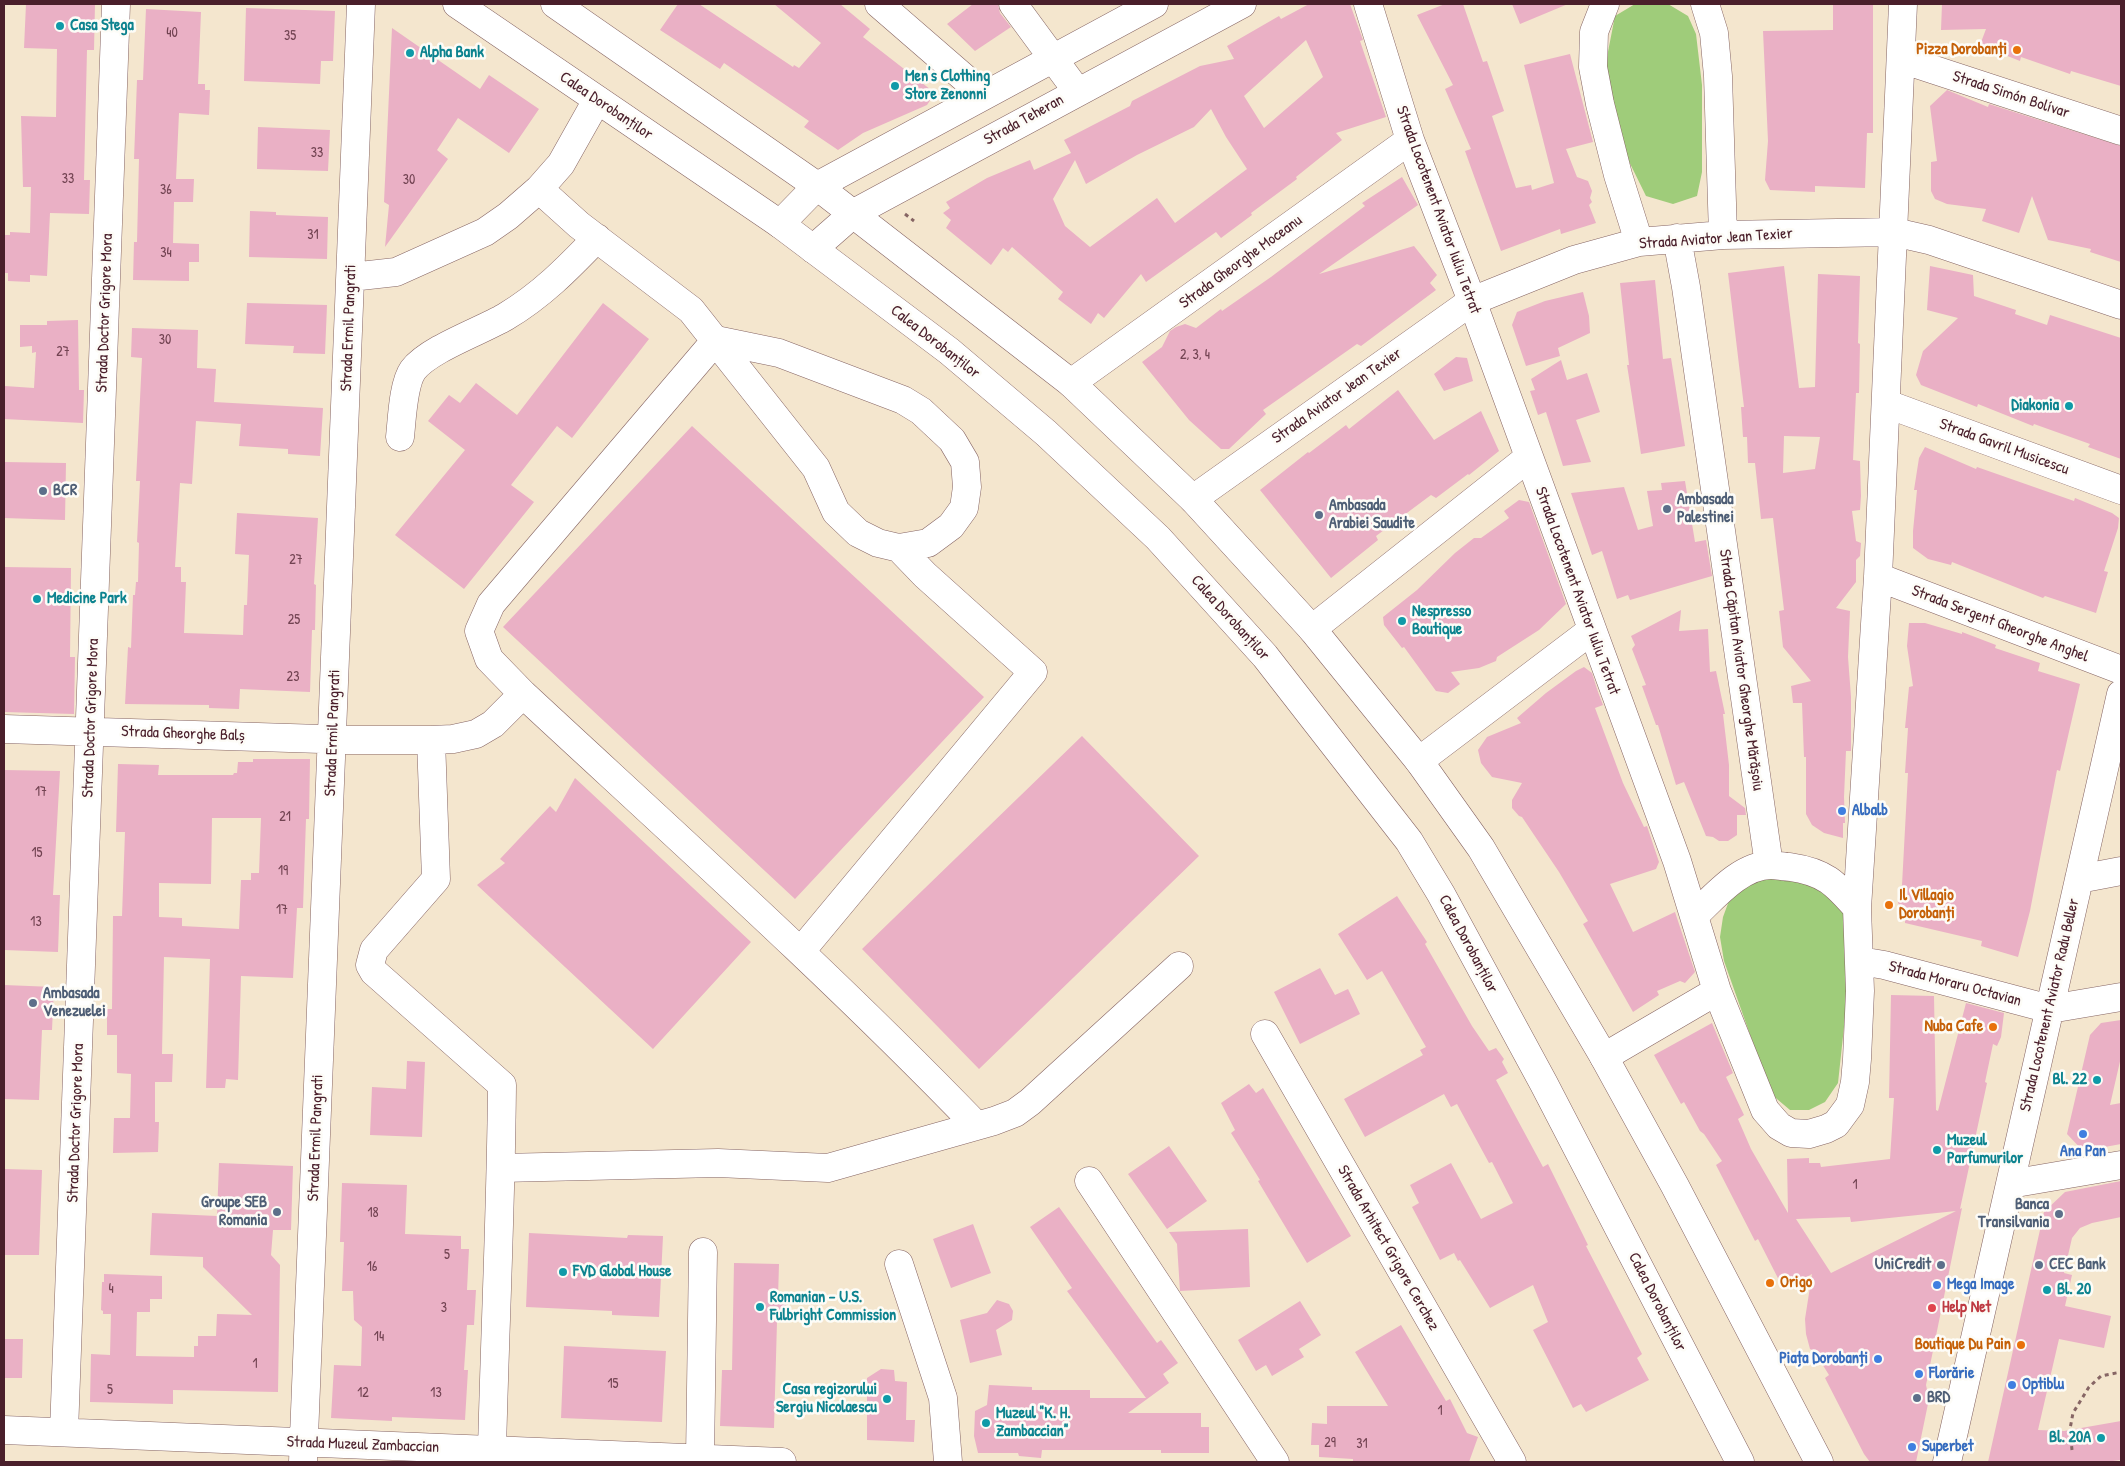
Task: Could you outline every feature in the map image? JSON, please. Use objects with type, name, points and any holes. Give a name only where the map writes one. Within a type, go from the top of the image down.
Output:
[{"type":"street","name":"Strada Doctor Grigore Mora","points":[[64,1432],[116,4]]},
{"type":"street","name":"Strada Ermil Pangrati","points":[[303,1453],[361,4]]},
{"type":"street","name":"Calea Dorobanților","points":[[457,4],[780,224],[949,351],[1046,433],[1158,538],[1265,656],[1409,841],[1441,894],[1544,1084],[1740,1462]]},
{"type":"street","points":[[556,4],[854,213],[1071,383],[1193,499],[1312,629],[1419,761],[1481,848],[1604,1057],[1819,1462]]},
{"type":"street","points":[[880,4],[984,95]]},
{"type":"street","points":[[1013,4],[1077,91]]},
{"type":"street","points":[[780,224],[817,186],[1154,4]]},
{"type":"street","name":"Strada Teheran","points":[[813,249],[854,213],[1077,91],[1242,4]]},
{"type":"street","name":"Strada Locotenent Aviator Iuliu Tetrat","points":[[1368,4],[1410,140],[1472,301],[1695,915],[1717,990],[1765,1110],[1779,1126],[1791,1132],[1809,1134],[1826,1130],[1836,1124],[1850,1105],[1855,1082],[1860,961]]},
{"type":"street","points":[[1605,4],[1594,32],[1593,67],[1600,104],[1618,175],[1639,242]]},
{"type":"street","points":[[1705,4],[1714,33],[1718,76],[1723,236]]},
{"type":"street","points":[[1860,961],[1857,908],[1887,404],[1903,4]]},
{"type":"street","name":"Strada Simón Bolívar","points":[[1901,59],[2121,131]]},
{"type":"street","points":[[351,277],[396,272],[485,232],[508,216],[539,189],[562,164],[597,100]]},
{"type":"street","name":"Strada Gheorghe Moceanu","points":[[1071,383],[1410,140]]},
{"type":"street","points":[[539,189],[579,225],[692,310],[816,468],[836,512],[858,533],[878,543],[899,548],[928,543],[951,526],[964,508],[967,487],[965,462],[952,440],[921,411],[903,400],[779,353],[716,340]]},
{"type":"street","name":"Strada Aviator Jean Texier","points":[[1193,499],[1472,301],[1574,260],[1639,242],[1723,236],[1894,232],[1929,240],[2121,305]]},
{"type":"street","points":[[400,436],[407,386],[413,370],[432,355],[506,316],[553,283],[597,238]]},
{"type":"street","name":"Strada Căpitan Aviator Gheorghe Mărășoiu","points":[[1677,238],[1686,287],[1770,865]]},
{"type":"street","points":[[716,340],[491,604],[479,631],[489,659],[523,694],[801,951],[901,1047],[976,1125]]},
{"type":"street","name":"Strada Gavril Musicescu","points":[[1887,404],[2121,490]]},
{"type":"street","points":[[1312,629],[1528,458]]},
{"type":"street","points":[[801,951],[1033,672],[925,575],[899,548]]},
{"type":"street","name":"Strada Sergent Gheorghe Anghel","points":[[1878,577],[2121,670]]},
{"type":"street","points":[[1419,761],[1592,630]]},
{"type":"street","name":"Strada Gheorghe Balș","points":[[4,729],[332,739],[452,739],[476,734],[494,724],[523,694]]},
{"type":"street","name":"Strada Locotenent Aviator Radu Beller","points":[[1947,1462],[2079,879],[2112,776],[2121,694]]},
{"type":"street","points":[[431,740],[436,879],[374,950],[370,964],[374,972],[502,1085],[492,1450]]},
{"type":"street","points":[[1695,915],[1725,886],[1748,871],[1770,865],[1811,870],[1836,885],[1857,908]]},
{"type":"street","points":[[2079,879],[2121,871]]},
{"type":"street","name":"Strada Moraru Octavian","points":[[1860,961],[1884,965],[2050,1009]]},
{"type":"street","points":[[501,1168],[718,1163],[828,1168],[994,1121],[1015,1113],[1030,1102],[1178,966]]},
{"type":"street","points":[[1604,1057],[1717,990]]},
{"type":"street","points":[[2050,1009],[2121,997]]},
{"type":"street","name":"Strada Arhitect Grigore Cerchez","points":[[1265,1034],[1512,1462]]},
{"type":"street","points":[[2010,1184],[2121,1165]]},
{"type":"street","points":[[1089,1182],[1275,1462]]},
{"type":"street","points":[[700,1458],[703,1252]]},
{"type":"street","points":[[899,1264],[943,1398],[948,1462]]},
{"type":"street","name":"Strada Muzeul Zambaccian","points":[[4,1430],[64,1432],[303,1453],[492,1450],[782,1462]]},
{"type":"path","points":[[2072,1450],[2070,1429],[2073,1413],[2089,1387],[2101,1376],[2121,1372]]},
{"type":"green space","points":[[1635,4],[1668,4],[1688,16],[1696,34],[1702,85],[1702,172],[1697,196],[1673,204],[1646,196],[1613,129],[1604,72],[1615,16]]},
{"type":"green space","points":[[1790,872],[1843,904],[1852,952],[1838,1083],[1825,1102],[1809,1110],[1790,1110],[1771,1094],[1724,961],[1720,937],[1723,917],[1730,898],[1749,883]]},
{"type":"building","points":[[26,4],[95,4],[94,50],[87,50],[84,180],[90,180],[89,214],[50,213],[47,276],[30,275],[30,282],[8,281],[8,273],[4,273],[4,235],[10,235],[10,232],[30,233],[31,187],[23,187],[21,116],[56,117],[57,49],[24,48]]},
{"type":"building","points":[[678,4],[699,4],[793,67],[794,65],[799,68],[821,43],[774,4],[840,4],[870,29],[863,37],[935,93],[927,105],[863,133],[838,150],[804,127],[809,121],[724,63],[720,69],[660,30]]},
{"type":"building","points":[[973,4],[998,4],[1000,13],[1011,27],[975,51],[947,24]]},
{"type":"building","points":[[1309,4],[1350,4],[1363,40],[1360,41],[1386,117],[1336,133],[1342,140],[1296,177],[1297,179],[1251,213],[1252,215],[1221,238],[1216,232],[1146,282],[1141,274],[1104,318],[1098,313],[1091,324],[1058,299],[1063,292],[1012,247],[1008,252],[1003,248],[991,265],[946,228],[951,220],[943,213],[950,208],[946,202],[987,178],[1030,160],[1034,170],[1071,153],[1064,140],[1130,106],[1132,101],[1200,66],[1234,59],[1227,46],[1279,16],[1281,19]],"holes":[[[1306,40],[1323,77],[1264,128],[1244,96]],[[1211,109],[1226,137],[1247,169],[1175,223],[1157,198],[1090,247],[1065,226],[1053,199],[1075,160],[1086,184],[1137,155],[1194,127]]]},
{"type":"building","points":[[1445,4],[1463,4],[1483,62],[1487,61],[1504,111],[1492,116],[1516,188],[1531,185],[1532,190],[1554,183],[1524,65],[1570,54],[1593,142],[1566,149],[1577,177],[1588,181],[1592,191],[1590,198],[1592,202],[1589,205],[1596,223],[1561,234],[1560,229],[1501,251],[1465,151],[1471,149],[1445,89],[1453,85],[1417,15]]},
{"type":"building","points":[[1512,4],[1568,4],[1520,24]]},
{"type":"building","points":[[1833,4],[1873,4],[1873,133],[1867,133],[1865,188],[1815,186],[1815,192],[1770,190],[1765,180],[1768,141],[1763,31],[1833,30]]},
{"type":"building","points":[[1942,4],[2121,4],[2121,86],[2071,71],[2070,74],[2021,57],[2020,61],[1980,45],[1986,29],[1941,30]]},
{"type":"building","points":[[246,8],[335,11],[333,61],[321,61],[320,84],[244,81]]},
{"type":"building","points":[[146,9],[201,12],[198,84],[205,84],[205,90],[210,90],[209,115],[179,113],[176,179],[194,179],[193,202],[174,202],[173,243],[199,244],[199,262],[189,262],[189,281],[133,280],[134,242],[137,242],[139,159],[134,159],[137,80],[143,80]]},
{"type":"building","points":[[392,28],[480,89],[489,75],[539,109],[509,153],[458,118],[437,150],[448,159],[385,247],[389,205],[384,202]]},
{"type":"building","points":[[1947,90],[1988,107],[1989,104],[2121,146],[2121,262],[2090,252],[2091,249],[2048,240],[2032,196],[2019,233],[1982,221],[1986,209],[1947,204],[1935,199],[1931,191],[1931,162],[1937,161],[1930,106]]},
{"type":"building","points":[[258,127],[330,130],[328,171],[257,169]]},
{"type":"building","points":[[1402,177],[1418,205],[1319,274],[1414,246],[1437,275],[1430,283],[1436,290],[1361,346],[1357,344],[1263,410],[1266,414],[1229,449],[1221,449],[1189,420],[1142,362],[1162,347],[1170,331],[1185,324],[1196,328],[1221,309],[1222,311],[1271,277],[1365,206],[1362,203]]},
{"type":"building","points":[[250,211],[276,212],[276,215],[328,217],[327,259],[249,257]]},
{"type":"building","points":[[1784,266],[1799,388],[1815,387],[1818,274],[1860,276],[1859,393],[1856,393],[1853,460],[1860,461],[1861,496],[1860,510],[1852,511],[1856,541],[1861,543],[1860,556],[1856,560],[1856,582],[1836,608],[1850,611],[1848,657],[1851,697],[1851,751],[1846,751],[1843,838],[1824,833],[1812,825],[1806,814],[1806,757],[1804,757],[1802,703],[1793,703],[1791,686],[1811,681],[1783,647],[1779,611],[1784,610],[1773,518],[1761,519],[1755,463],[1748,463],[1747,437],[1743,437],[1741,407],[1744,407],[1728,273]],"holes":[[[1784,436],[1820,437],[1815,469],[1783,473]]]},
{"type":"building","points":[[1930,266],[1973,275],[1974,296],[2016,310],[2015,314],[2047,325],[2050,315],[2121,338],[2121,459],[2088,447],[2090,444],[2034,424],[2033,426],[1978,404],[1977,407],[1921,385],[1916,375],[1923,351],[1958,318],[1927,310]]},
{"type":"building","points":[[1655,280],[1663,359],[1671,358],[1685,446],[1641,454],[1627,365],[1629,365],[1620,283]]},
{"type":"building","points":[[1583,292],[1589,316],[1590,333],[1558,348],[1560,356],[1526,366],[1512,325],[1517,312],[1545,301]]},
{"type":"building","points":[[247,303],[327,305],[325,354],[293,353],[294,346],[245,344]]},
{"type":"building","points":[[603,303],[649,339],[572,438],[557,426],[511,485],[534,502],[464,589],[395,535],[465,450],[428,421],[449,395],[460,403],[476,383],[517,415]]},
{"type":"building","points":[[78,320],[79,390],[84,390],[83,423],[4,419],[5,386],[34,388],[36,352],[32,353],[32,346],[20,347],[20,325],[47,325],[47,321]]},
{"type":"building","points":[[132,328],[198,330],[197,368],[216,369],[214,402],[323,408],[320,456],[288,454],[288,449],[239,446],[241,424],[196,421],[192,484],[180,483],[175,567],[181,567],[181,582],[186,582],[184,633],[243,635],[244,605],[247,605],[249,555],[235,554],[237,513],[318,518],[314,584],[316,585],[315,630],[312,630],[310,692],[240,689],[239,709],[209,708],[209,705],[125,704],[128,647],[131,648],[133,595],[135,595],[136,582],[138,582],[139,543],[137,542],[140,481],[136,481],[142,358],[131,357]]},
{"type":"building","points":[[1456,357],[1467,358],[1473,381],[1444,391],[1434,374]]},
{"type":"building","points":[[1561,360],[1567,380],[1587,373],[1600,412],[1576,420],[1591,462],[1563,466],[1546,412],[1538,415],[1530,391],[1535,390],[1531,379]]},
{"type":"building","points":[[1398,390],[1434,440],[1481,411],[1499,451],[1436,498],[1431,495],[1376,536],[1378,540],[1331,578],[1260,490],[1346,425],[1349,429]]},
{"type":"building","points":[[692,426],[984,697],[795,899],[503,627]]},
{"type":"building","points":[[1925,447],[1976,469],[1977,467],[2074,501],[2075,498],[2112,513],[2119,518],[2118,528],[2104,571],[2108,572],[2096,613],[2045,596],[2043,598],[1952,562],[1951,565],[1928,559],[1913,548],[1917,490],[1914,490],[1919,458]]},
{"type":"building","points":[[4,462],[66,463],[65,520],[4,518]]},
{"type":"building","points":[[1685,481],[1695,542],[1706,540],[1712,576],[1630,600],[1628,595],[1617,599],[1602,551],[1592,555],[1571,493],[1624,487],[1638,530],[1653,526],[1647,491],[1662,490],[1661,483]]},
{"type":"building","points":[[1519,500],[1529,502],[1566,604],[1539,630],[1497,657],[1496,661],[1479,668],[1451,672],[1460,684],[1448,693],[1436,691],[1404,647],[1402,648],[1384,625],[1383,617],[1417,590],[1455,553],[1474,538],[1481,538],[1509,518],[1504,511]]},
{"type":"building","points":[[4,567],[71,568],[70,657],[75,657],[74,714],[4,712]]},
{"type":"building","points":[[1681,610],[1679,631],[1708,629],[1710,672],[1716,671],[1725,714],[1723,714],[1729,765],[1729,796],[1745,808],[1746,815],[1737,815],[1737,835],[1728,841],[1719,841],[1713,837],[1706,836],[1684,782],[1676,785],[1658,725],[1656,725],[1642,686],[1646,685],[1632,649],[1635,645],[1631,636]]},
{"type":"building","points":[[1909,623],[1925,623],[1962,634],[1962,632],[1996,645],[1995,648],[2040,663],[2038,671],[2080,684],[2060,771],[2057,770],[2030,911],[2018,957],[1981,946],[1982,941],[1905,923],[1905,911],[1898,903],[1902,885],[1908,773],[1905,773],[1908,728],[1905,728],[1909,687],[1913,686],[1907,646]]},
{"type":"building","points":[[1584,667],[1592,673],[1603,705],[1595,708],[1623,783],[1644,827],[1647,826],[1659,862],[1656,869],[1610,884],[1633,932],[1675,912],[1695,972],[1685,983],[1680,981],[1657,991],[1659,995],[1633,1012],[1583,924],[1588,921],[1559,872],[1522,817],[1512,808],[1512,800],[1522,783],[1492,777],[1481,763],[1478,750],[1487,737],[1521,723],[1517,718],[1546,693]]},
{"type":"building","points":[[1082,736],[1199,856],[979,1069],[862,949]]},
{"type":"building","points":[[253,759],[310,759],[309,819],[306,819],[303,908],[297,908],[293,978],[241,976],[238,1080],[226,1079],[225,1088],[206,1088],[210,959],[164,957],[162,1054],[173,1054],[172,1082],[155,1082],[155,1122],[159,1122],[158,1152],[113,1153],[114,1118],[130,1118],[131,1074],[117,1073],[117,1035],[107,1035],[107,1009],[112,1009],[113,916],[122,916],[125,832],[116,832],[118,764],[159,765],[158,775],[233,775],[237,773],[238,762],[253,762]],"holes":[[[212,818],[261,818],[259,873],[251,873],[251,880],[241,880],[239,929],[182,926],[182,918],[159,917],[159,883],[211,884]]]},
{"type":"building","points":[[4,770],[60,771],[53,895],[60,895],[58,952],[4,950]]},
{"type":"building","points":[[575,778],[751,942],[653,1049],[477,885],[505,863],[500,859],[550,806],[556,812]]},
{"type":"building","points":[[1397,896],[1427,942],[1425,944],[1472,1026],[1489,1051],[1496,1048],[1504,1059],[1502,1062],[1508,1073],[1496,1080],[1543,1167],[1548,1164],[1588,1245],[1586,1246],[1642,1354],[1637,1358],[1649,1380],[1586,1412],[1581,1404],[1573,1408],[1533,1330],[1548,1322],[1533,1285],[1490,1308],[1454,1253],[1440,1260],[1412,1207],[1419,1203],[1410,1185],[1451,1163],[1481,1219],[1513,1203],[1492,1162],[1489,1163],[1457,1104],[1451,1107],[1444,1094],[1365,1137],[1344,1099],[1423,1055],[1420,1050],[1426,1047],[1382,971],[1367,980],[1338,934]]},
{"type":"building","points":[[1320,968],[1335,995],[1348,989],[1360,1014],[1300,1044],[1274,992]]},
{"type":"building","points":[[4,985],[54,987],[52,1030],[42,1030],[39,1100],[4,1099]]},
{"type":"building","points":[[1891,995],[1934,996],[1936,1110],[1938,1111],[1966,1003],[2004,1013],[2001,1037],[1997,1046],[1993,1044],[1985,1082],[1987,1083],[1960,1209],[1962,1208],[1926,1385],[1929,1399],[1916,1462],[1870,1462],[1864,1454],[1825,1378],[1829,1375],[1814,1351],[1810,1349],[1805,1319],[1812,1274],[1784,1290],[1758,1239],[1755,1241],[1716,1165],[1722,1161],[1700,1131],[1684,1102],[1681,1104],[1654,1055],[1712,1023],[1733,1073],[1726,1077],[1744,1115],[1738,1119],[1751,1149],[1788,1213],[1787,1159],[1809,1158],[1809,1163],[1820,1163],[1821,1167],[1890,1159],[1894,1098],[1889,1098]],"holes":[[[1956,1211],[1831,1273],[1796,1219],[1850,1217],[1851,1222]]]},
{"type":"building","name":"Bl. 22","points":[[2121,1020],[2121,1057],[2110,1105],[2121,1103],[2121,1144],[2083,1151],[2067,1134],[2090,1035],[2101,1023]]},
{"type":"building","points":[[407,1061],[425,1062],[422,1137],[370,1135],[372,1087],[406,1089]]},
{"type":"building","points":[[1249,1084],[1256,1093],[1263,1088],[1351,1236],[1307,1263],[1231,1133],[1235,1130],[1221,1103]]},
{"type":"building","points":[[1169,1146],[1207,1201],[1167,1229],[1128,1174]]},
{"type":"building","points":[[219,1163],[293,1166],[291,1230],[273,1230],[271,1255],[280,1265],[278,1392],[173,1390],[173,1404],[90,1402],[91,1354],[110,1355],[111,1314],[103,1314],[101,1310],[104,1274],[162,1276],[162,1299],[150,1299],[150,1312],[137,1312],[136,1356],[194,1357],[194,1346],[198,1346],[198,1336],[216,1336],[217,1314],[252,1315],[203,1267],[203,1257],[150,1255],[152,1213],[217,1216]]},
{"type":"building","points":[[4,1169],[42,1170],[39,1255],[4,1255]]},
{"type":"building","name":"Bl. 20","points":[[2121,1181],[2121,1217],[2092,1223],[2080,1228],[2072,1238],[2064,1273],[2072,1275],[2065,1306],[2111,1316],[2104,1348],[2059,1339],[2038,1430],[2064,1431],[2121,1421],[2121,1460],[2105,1462],[1988,1462],[2044,1212],[2065,1192]]},
{"type":"building","points":[[342,1183],[407,1185],[405,1234],[461,1236],[461,1249],[469,1249],[467,1290],[476,1290],[474,1325],[467,1325],[464,1370],[468,1370],[465,1420],[392,1417],[392,1421],[331,1418],[334,1365],[361,1366],[362,1327],[354,1320],[353,1291],[342,1291],[344,1242],[340,1242]]},
{"type":"building","points":[[1059,1207],[1157,1343],[1161,1340],[1178,1363],[1163,1374],[1169,1383],[1128,1413],[1201,1413],[1201,1427],[1209,1427],[1209,1453],[1161,1453],[1161,1450],[1042,1450],[1041,1458],[1019,1456],[1018,1453],[978,1453],[974,1436],[975,1411],[987,1405],[989,1385],[1032,1387],[1032,1390],[1090,1390],[1090,1398],[1146,1398],[1067,1291],[1072,1288],[1030,1227]]},
{"type":"building","points":[[973,1224],[991,1273],[951,1288],[933,1239]]},
{"type":"building","points":[[1248,1229],[1250,1287],[1180,1291],[1177,1244],[1169,1232]]},
{"type":"building","points":[[529,1233],[627,1238],[628,1235],[663,1236],[659,1317],[612,1315],[612,1311],[526,1307]]},
{"type":"building","points":[[734,1263],[779,1264],[778,1298],[785,1303],[788,1311],[785,1319],[777,1322],[774,1428],[720,1426],[722,1370],[732,1370]]},
{"type":"building","points":[[997,1300],[1009,1304],[1013,1311],[1012,1320],[996,1330],[1002,1355],[970,1363],[960,1320],[987,1313]]},
{"type":"building","points":[[1300,1301],[1321,1335],[1299,1349],[1304,1357],[1272,1376],[1266,1365],[1256,1371],[1238,1340]]},
{"type":"building","points":[[1401,1325],[1446,1401],[1450,1399],[1467,1433],[1478,1437],[1469,1462],[1353,1462],[1353,1459],[1319,1457],[1319,1445],[1311,1445],[1312,1423],[1327,1424],[1327,1406],[1388,1406],[1355,1352]]},
{"type":"building","points":[[4,1339],[23,1339],[22,1378],[4,1378]]},
{"type":"building","points":[[564,1346],[666,1351],[662,1422],[561,1418]]},
{"type":"building","name":"Casa regizorului Sergiu Nicolaescu","points":[[881,1369],[894,1370],[895,1381],[907,1382],[906,1420],[915,1420],[914,1442],[867,1440],[867,1378]]},
{"type":"place","name":"Casa Stega","points":[[60,26]]},
{"type":"place","name":"Pizza Dorobanți","points":[[2017,50]]},
{"type":"place","name":"Alpha Bank","points":[[410,53]]},
{"type":"place","name":"Men's Clothing Store Zenonni","points":[[895,86]]},
{"type":"place","name":"Diakonia","points":[[2069,406]]},
{"type":"place","name":"BCR","points":[[43,491]]},
{"type":"place","name":"Ambasada Palestinei","points":[[1667,509]]},
{"type":"place","name":"Ambasada Arabiei Saudite","points":[[1319,515]]},
{"type":"place","name":"Medicine Park","points":[[37,599]]},
{"type":"place","name":"Nespresso Boutique","points":[[1402,621]]},
{"type":"place","name":"Albalb","points":[[1842,811]]},
{"type":"place","name":"Il Villagio Dorobanți","points":[[1889,905]]},
{"type":"place","name":"Ambasada Venezuelei","points":[[33,1003]]},
{"type":"place","name":"Nuba Cafe","points":[[1993,1027]]},
{"type":"place","name":"Bl. 22","points":[[2097,1080]]},
{"type":"place","name":"Ana Pan","points":[[2083,1134]]},
{"type":"place","name":"Muzeul Parfumurilor","points":[[1937,1150]]},
{"type":"place","name":"Groupe SEB Romania","points":[[277,1212]]},
{"type":"place","name":"Banca Transilvania","points":[[2059,1214]]},
{"type":"place","name":"UniCredit","points":[[1941,1265]]},
{"type":"place","name":"CEC Bank","points":[[2039,1265]]},
{"type":"place","name":"FVD Global House","points":[[563,1272]]},
{"type":"place","name":"Origo","points":[[1770,1283]]},
{"type":"place","name":"Mega Image","points":[[1937,1285]]},
{"type":"place","name":"Bl. 20","points":[[2047,1290]]},
{"type":"place","name":"Romanian – U.S. Fulbright Commission","points":[[760,1307]]},
{"type":"place","name":"Help Net","points":[[1932,1308]]},
{"type":"place","name":"Boutique Du Pain","points":[[2021,1345]]},
{"type":"place","name":"Piața Dorobanți","points":[[1878,1359]]},
{"type":"place","name":"Florărie","points":[[1919,1374]]},
{"type":"place","name":"Optiblu","points":[[2012,1385]]},
{"type":"place","name":"BRD","points":[[1917,1398]]},
{"type":"place","name":"Casa regizorului Sergiu Nicolaescu","points":[[887,1399]]},
{"type":"place","name":"Muzeul \"K. H. Zambaccian\"","points":[[986,1423]]},
{"type":"place","name":"Bl. 20A","points":[[2101,1438]]},
{"type":"place","name":"Superbet","points":[[1912,1447]]}]
